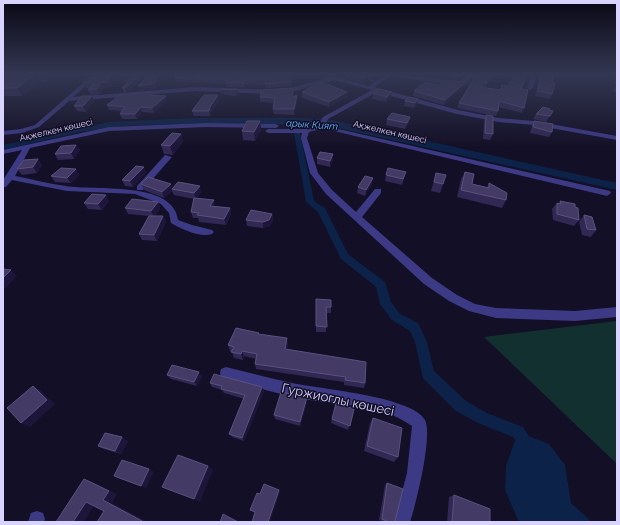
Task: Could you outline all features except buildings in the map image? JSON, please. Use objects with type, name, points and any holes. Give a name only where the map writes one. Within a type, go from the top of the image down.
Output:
[{"type":"street","points":[[3,133],[22,131],[35,127],[68,99],[78,98]]},
{"type":"street","points":[[321,127],[325,118],[357,98]]},
{"type":"street","points":[[409,98],[480,117],[534,123],[617,138]]},
{"type":"street","name":"Ақжелкен көшесі","points":[[3,152],[92,131],[123,128],[206,125],[267,125],[284,126],[288,131],[306,131],[321,127],[607,193]]},
{"type":"street","points":[[268,130],[288,131]]},
{"type":"street","points":[[306,131],[304,138],[306,151],[314,173],[329,192],[428,281],[452,298],[473,308],[496,313],[575,316],[617,312]]},
{"type":"street","points":[[3,185],[10,177],[27,147]]},
{"type":"street","points":[[136,192],[168,157]]},
{"type":"street","points":[[10,177],[67,188],[136,192],[164,202],[173,212],[174,221],[179,224],[193,230],[209,232]]},
{"type":"street","points":[[357,217],[378,190]]},
{"type":"street","name":"Гуржиоглы көшесі","points":[[226,373],[308,393],[382,406],[413,417],[419,423],[420,438],[407,508],[402,522]]},
{"type":"green space","points":[[617,321],[617,464],[484,337]]},
{"type":"water","name":"арык Кият","points":[[195,118],[303,118],[332,120],[617,183],[617,190],[342,129],[314,125],[209,123],[118,126],[80,132],[3,150],[3,145],[109,122]]},
{"type":"water","points":[[518,432],[549,444],[565,465],[571,503],[592,522],[521,522],[518,520],[505,490],[506,466]]},
{"type":"waterway","name":"арык Кият","points":[[297,133],[310,202],[322,210],[344,256],[381,285],[386,304],[396,317],[414,327],[421,342],[428,374],[461,406],[483,418],[518,432],[526,443]]}]
